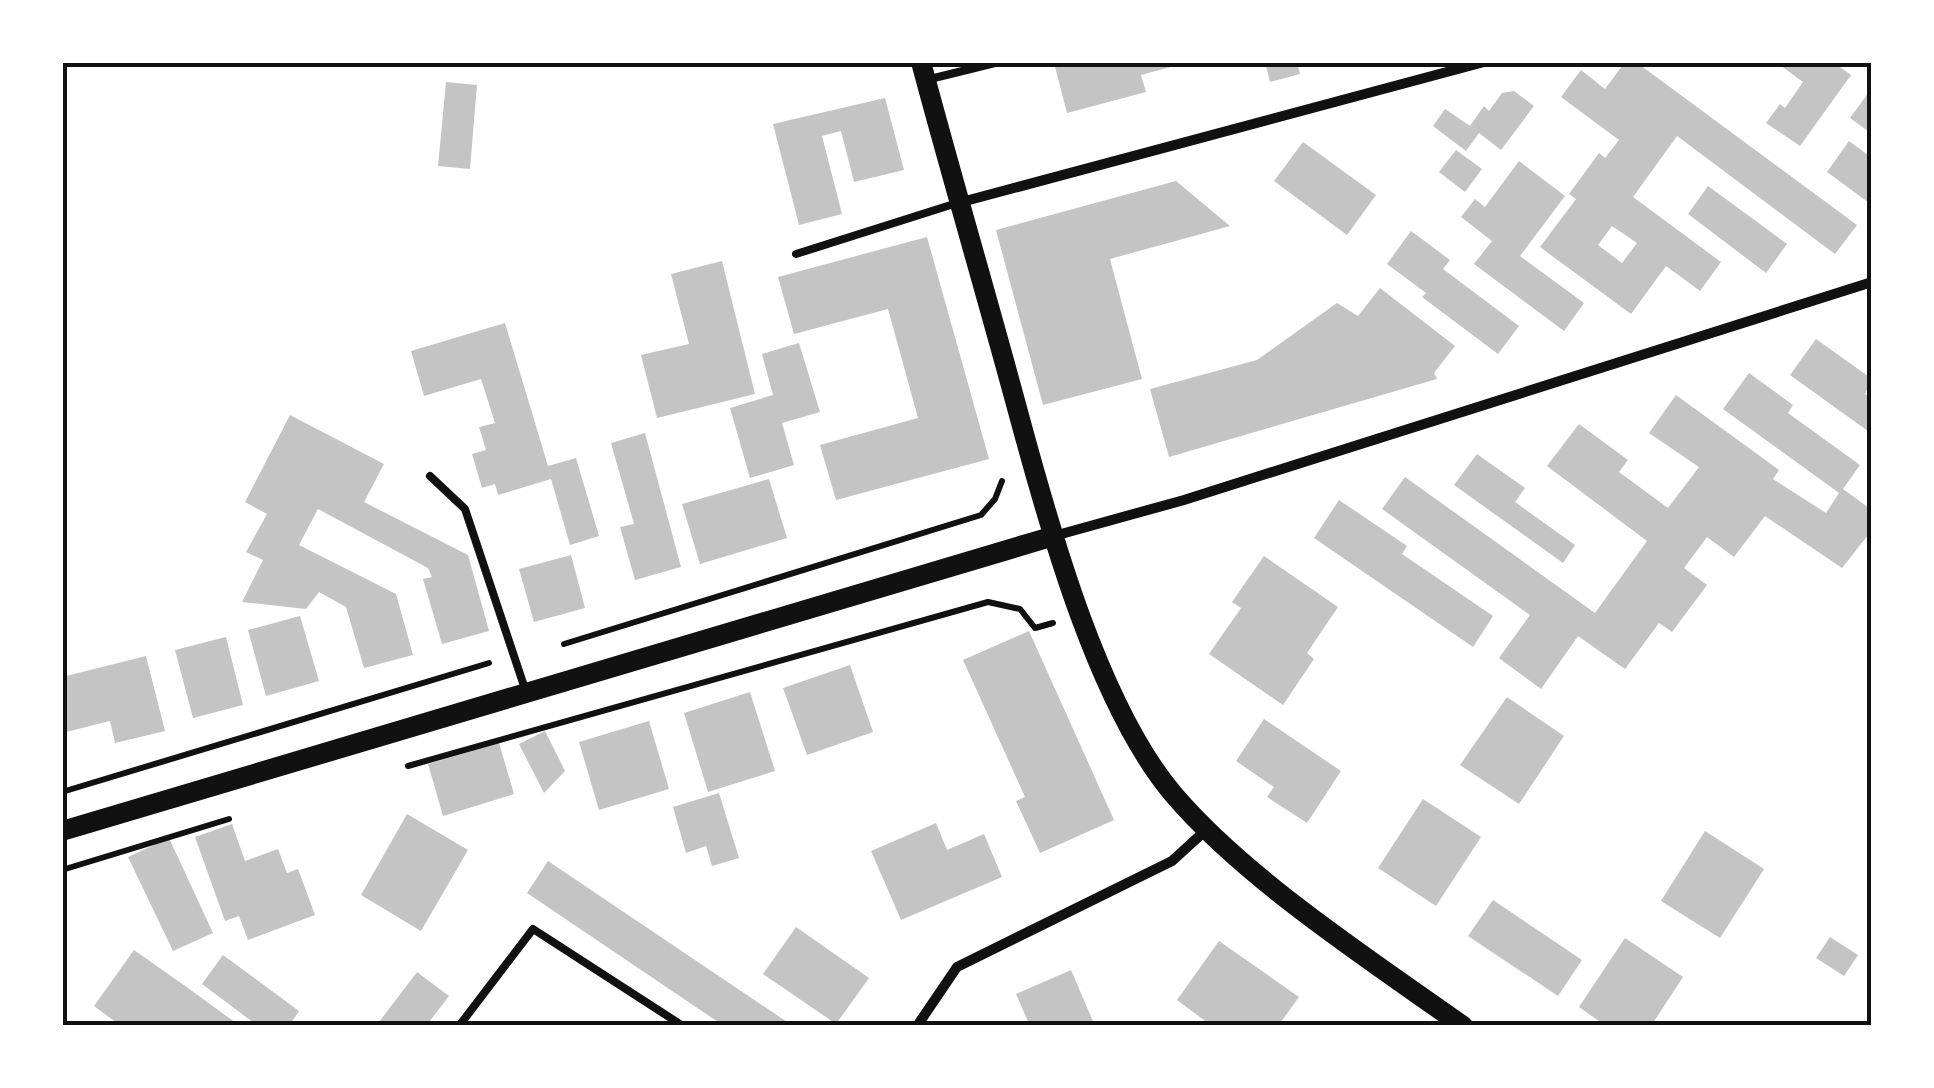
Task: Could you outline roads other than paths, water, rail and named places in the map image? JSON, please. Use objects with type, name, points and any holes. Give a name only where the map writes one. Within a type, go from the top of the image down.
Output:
[{"type":"main road","points":[[923,71],[956,204],[1054,536],[1081,614],[1149,760],[1207,829],[1275,886],[1463,1026]]},
{"type":"main road","points":[[62,830],[1054,536]]},
{"type":"street","points":[[956,204],[1484,62]]},
{"type":"street","points":[[1054,536],[1202,494],[1872,282]]},
{"type":"street","points":[[917,1026],[957,967],[1172,861],[1207,829]]},
{"type":"lane","points":[[923,71],[999,62]]},
{"type":"lane","points":[[796,254],[956,204]]},
{"type":"lane","points":[[430,476],[465,509],[526,693]]},
{"type":"lane","points":[[459,1026],[533,929],[683,1026]]}]
